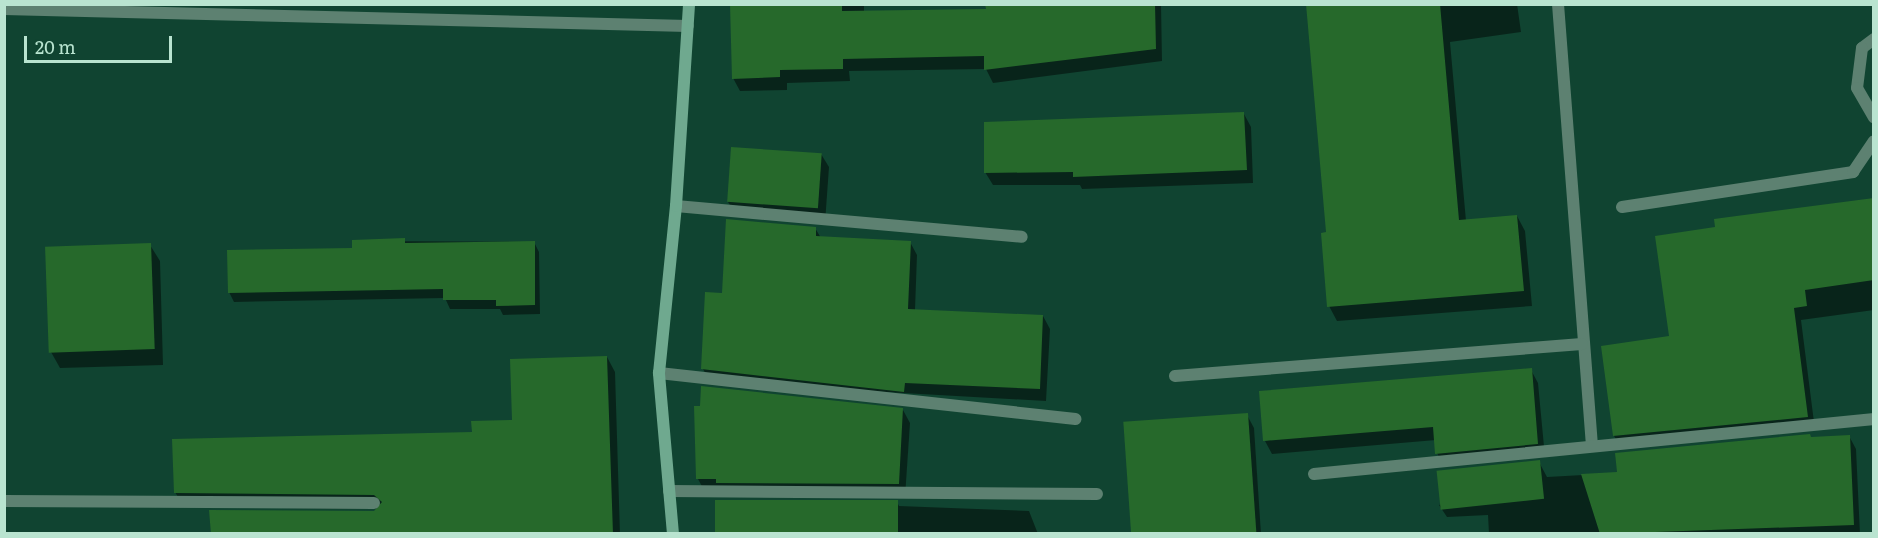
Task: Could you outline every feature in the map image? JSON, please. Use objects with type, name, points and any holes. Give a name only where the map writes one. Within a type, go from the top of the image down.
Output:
[{"type":"street","points":[[673,534],[659,373],[676,206],[690,4]]},
{"type":"street","points":[[1558,4],[1582,344],[1592,446]]},
{"type":"street","points":[[4,9],[688,26]]},
{"type":"street","points":[[1874,39],[1862,48],[1857,87],[1874,118]]},
{"type":"street","points":[[1622,207],[1853,172],[1874,141]]},
{"type":"street","points":[[676,206],[1022,237]]},
{"type":"street","points":[[1175,376],[1582,344]]},
{"type":"street","points":[[659,373],[1075,419]]},
{"type":"street","points":[[1314,474],[1874,419]]},
{"type":"street","points":[[669,491],[1097,494]]},
{"type":"street","points":[[4,501],[374,503]]},
{"type":"building","points":[[730,4],[842,4],[842,11],[986,9],[985,4],[1155,4],[1156,49],[984,70],[984,56],[843,59],[843,69],[780,70],[780,77],[732,79]]},
{"type":"building","points":[[1306,4],[1440,4],[1459,220],[1517,215],[1524,291],[1327,307],[1321,233],[1326,232]]},
{"type":"building","points":[[1244,112],[1247,170],[1073,177],[1073,172],[984,173],[984,122]]},
{"type":"building","points":[[731,147],[822,153],[818,208],[727,202]]},
{"type":"building","points":[[1874,198],[1874,280],[1805,290],[1807,306],[1794,308],[1808,417],[1613,436],[1601,346],[1669,336],[1655,236],[1715,227],[1714,219]]},
{"type":"building","points":[[726,219],[816,227],[816,236],[911,241],[908,309],[1043,315],[1040,389],[905,383],[904,392],[701,369],[705,292],[722,293]]},
{"type":"building","points":[[405,238],[405,243],[535,241],[535,305],[496,306],[496,300],[443,300],[443,289],[228,293],[227,250],[352,248],[352,240]]},
{"type":"building","points":[[151,243],[155,349],[49,353],[45,247]]},
{"type":"building","points":[[607,356],[613,534],[211,534],[209,510],[374,511],[382,502],[374,495],[174,493],[172,439],[472,432],[471,421],[512,420],[510,359]]},
{"type":"building","points":[[1532,368],[1538,444],[1435,454],[1433,427],[1263,441],[1259,391]]},
{"type":"building","points":[[701,386],[903,408],[899,484],[716,483],[716,479],[696,479],[694,406],[700,406]]},
{"type":"building","points":[[1248,413],[1256,534],[1131,534],[1123,422]]},
{"type":"building","points":[[1810,434],[1811,437],[1850,435],[1854,525],[1600,534],[1581,474],[1617,472],[1615,453]]},
{"type":"building","points":[[1540,460],[1544,499],[1441,510],[1437,471]]},
{"type":"building","points":[[715,500],[898,500],[898,534],[715,534]]}]
